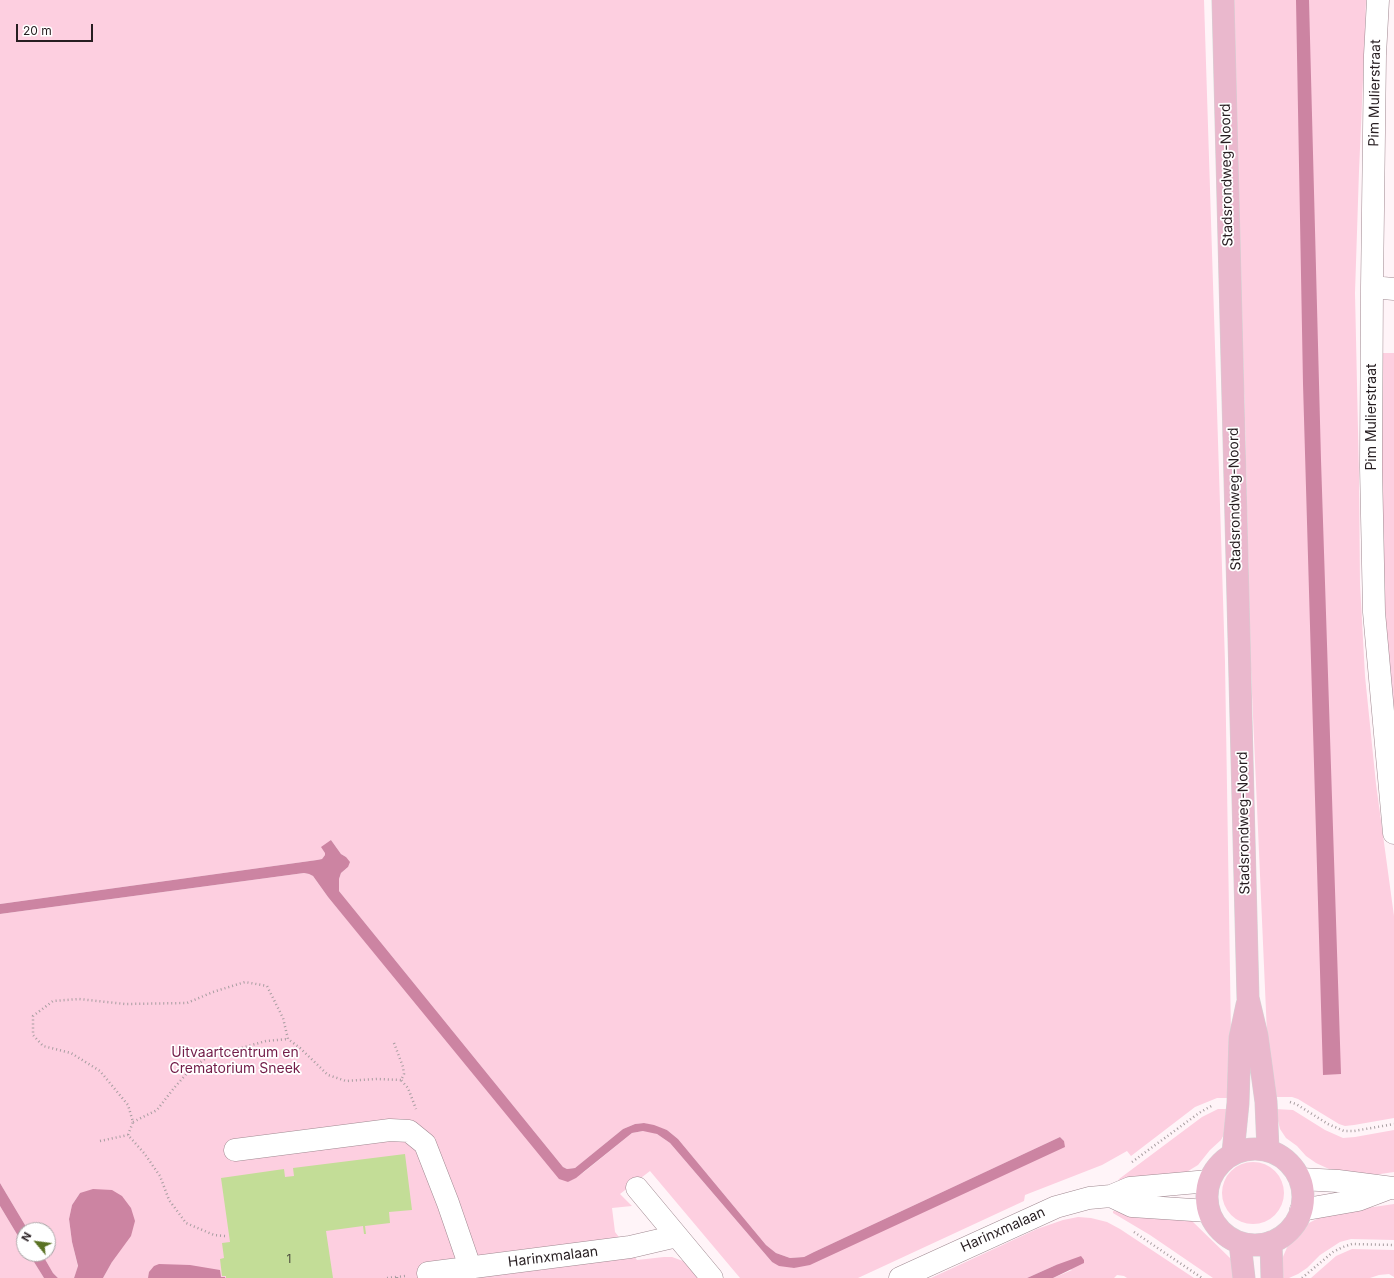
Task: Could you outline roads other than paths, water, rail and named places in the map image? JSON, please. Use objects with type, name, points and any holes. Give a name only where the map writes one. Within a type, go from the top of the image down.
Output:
[{"type":"main road","name":"Stadsrondweg-Noord","points":[[1223,0],[1248,998],[1257,1036],[1265,1095],[1268,1150]]},
{"type":"main road","name":"Stadsrondweg-Noord","points":[[1233,1153],[1238,1103],[1240,1038],[1248,998]]},
{"type":"main road","points":[[1250,1148],[1268,1150],[1282,1156],[1292,1166],[1300,1179],[1303,1194],[1301,1210],[1295,1224],[1285,1235],[1271,1242],[1256,1245],[1240,1243],[1229,1238],[1220,1231],[1213,1222],[1208,1211],[1206,1196],[1209,1181],[1214,1170],[1223,1160],[1233,1153],[1250,1148]]},
{"type":"main road","points":[[1271,1242],[1272,1278]]},
{"type":"main road","points":[[1240,1243],[1244,1278]]},
{"type":"street","name":"Pim Mulierstraat","points":[[1378,0],[1375,55],[1371,467],[1374,612],[1394,832]]},
{"type":"street","points":[[1372,287],[1394,290]]},
{"type":"street","points":[[235,1150],[390,1130],[409,1131],[425,1144],[448,1203],[470,1267]]},
{"type":"street","points":[[1300,1179],[1338,1180],[1392,1188]]},
{"type":"street","name":"Harinxmalaan","points":[[900,1278],[1056,1207],[1089,1198],[1111,1196],[1130,1188],[1209,1181]]},
{"type":"street","points":[[637,1188],[712,1278]]},
{"type":"street","points":[[1301,1210],[1358,1200],[1392,1188]]},
{"type":"street","points":[[1111,1196],[1132,1206],[1208,1211]]},
{"type":"street","name":"Harinxmalaan","points":[[428,1272],[630,1247],[677,1236]]},
{"type":"park label","name":"Uitvaartcentrum en Crematorium Sneek","points":[[235,1062]]}]
